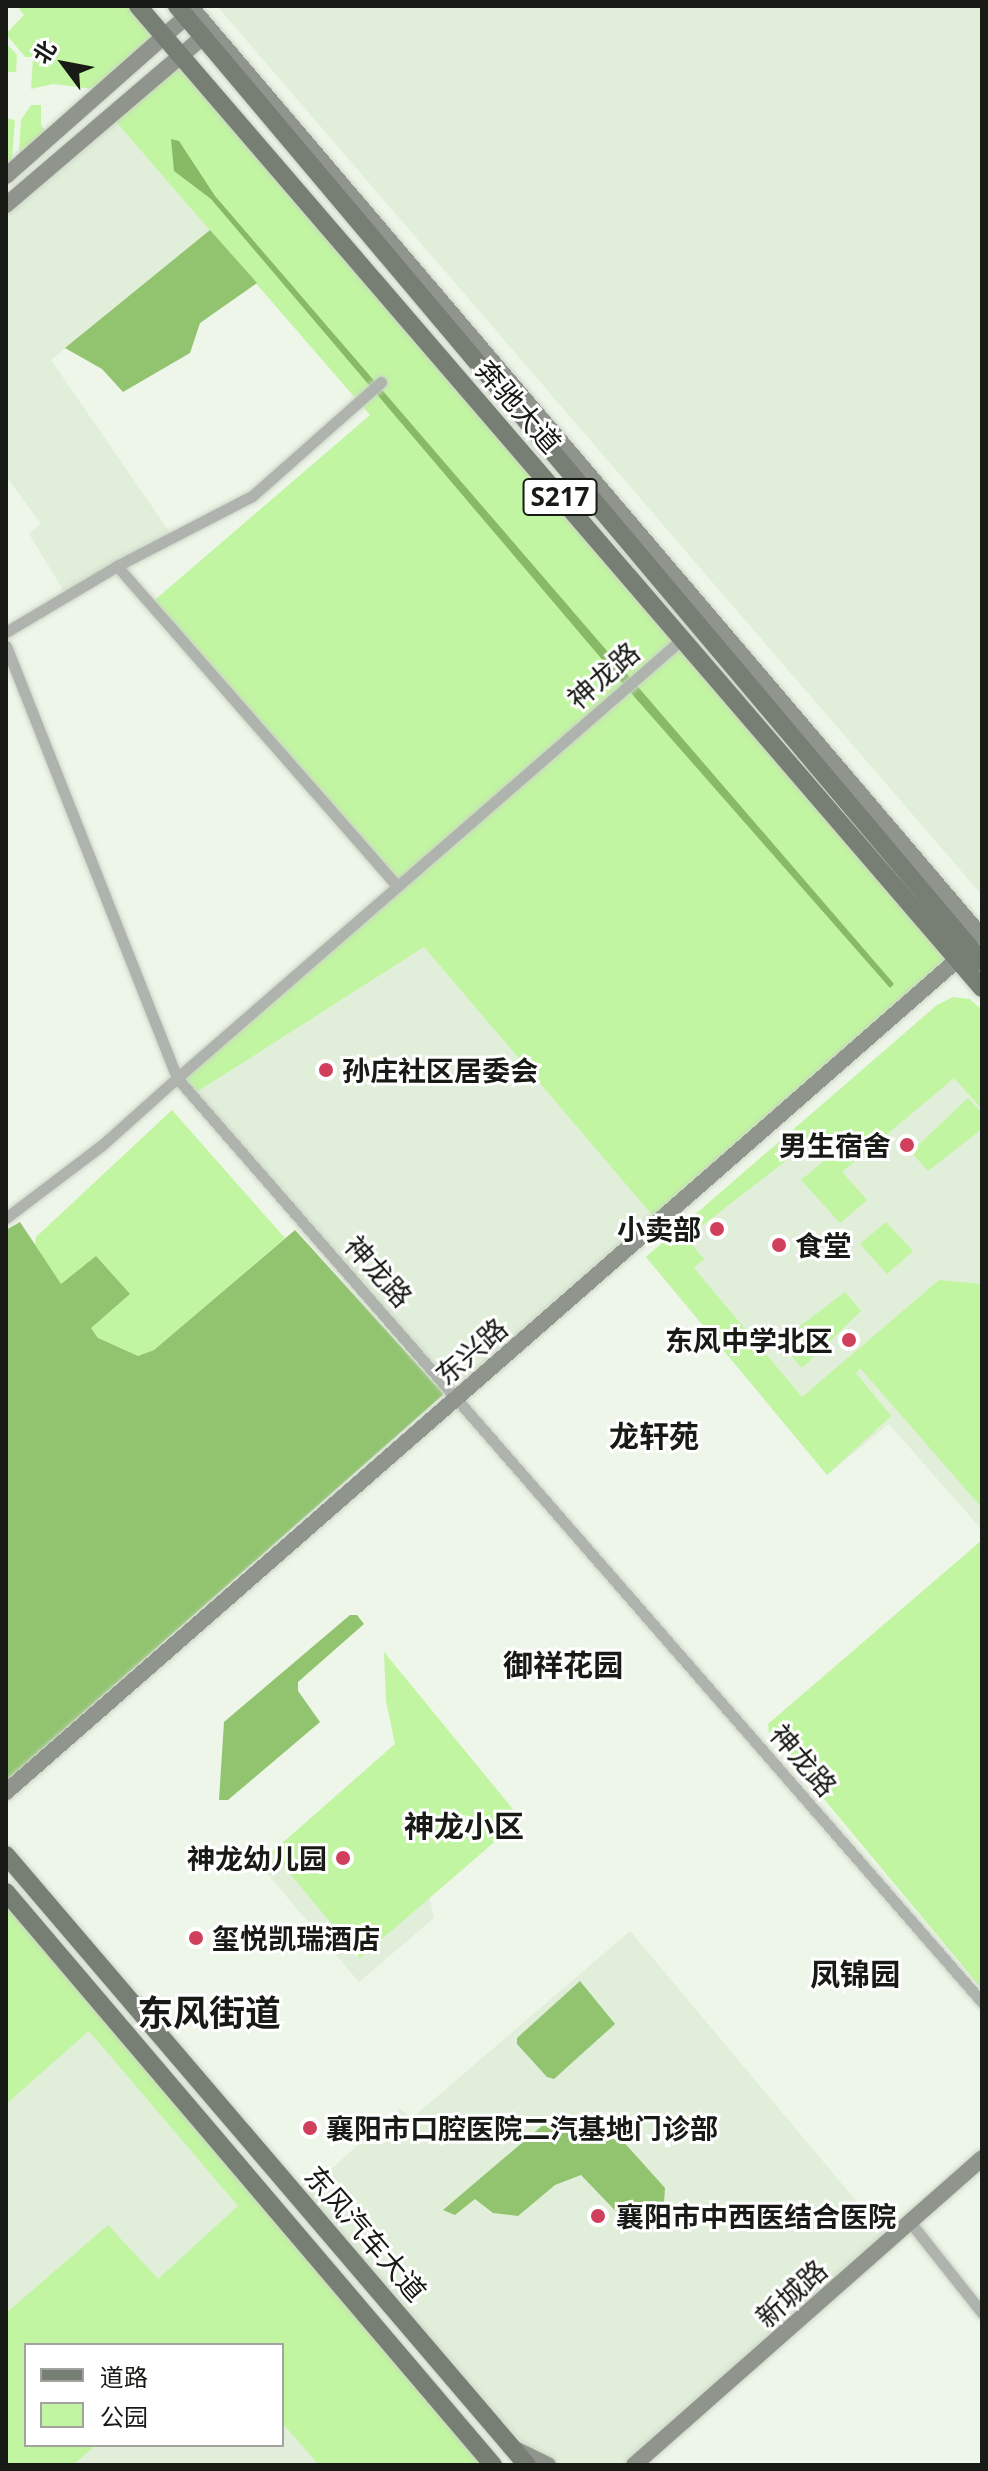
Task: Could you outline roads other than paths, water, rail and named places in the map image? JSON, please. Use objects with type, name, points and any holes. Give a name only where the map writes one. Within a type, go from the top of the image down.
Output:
[{"type":"main road","name":"奔驰大道","points":[[138,6],[682,639],[973,952]]},
{"type":"main road","name":"奔驰大道","points":[[184,10],[973,952],[982,988]]},
{"type":"main road","name":"东风汽车大道","points":[[6,1855],[527,2465]]},
{"type":"main road","name":"东风汽车大道","points":[[6,1892],[493,2465]]},
{"type":"street","points":[[6,176],[164,36],[184,10]]},
{"type":"street","points":[[6,205],[179,54],[211,42]]},
{"type":"street","points":[[6,632],[117,566],[252,496],[381,382]]},
{"type":"street","points":[[117,566],[397,886]]},
{"type":"street","name":"神龙路","points":[[682,639],[177,1078],[458,1396],[982,2002]]},
{"type":"street","points":[[6,646],[177,1078],[102,1145],[6,1218]]},
{"type":"street","name":"东兴路","points":[[6,1792],[458,1396],[973,952]]},
{"type":"street","name":"新城路","points":[[634,2464],[982,2158]]},
{"type":"street","points":[[910,2222],[982,2313]]},
{"type":"street","points":[[513,2448],[548,2465]]},
{"type":"place","name":"孙庄社区居委会","points":[[326,1070]]},
{"type":"place","name":"男生宿舍","points":[[907,1145]]},
{"type":"place","name":"小卖部","points":[[717,1229]]},
{"type":"place","name":"食堂","points":[[779,1245]]},
{"type":"place","name":"东风中学北区","points":[[849,1340]]},
{"type":"place","name":"神龙幼儿园","points":[[343,1858]]},
{"type":"place","name":"玺悦凯瑞酒店","points":[[196,1938]]},
{"type":"place","name":"襄阳市口腔医院二汽基地门诊部","points":[[310,2128]]},
{"type":"place","name":"襄阳市中西医结合医院","points":[[598,2216]]},
{"type":"district","name":"龙轩苑","points":[[654,1436]]},
{"type":"district","name":"御祥花园","points":[[563,1665]]},
{"type":"district","name":"神龙小区","points":[[464,1826]]},
{"type":"district","name":"凤锦园","points":[[855,1974]]},
{"type":"district","name":"东风街道","points":[[209,2013]]}]
